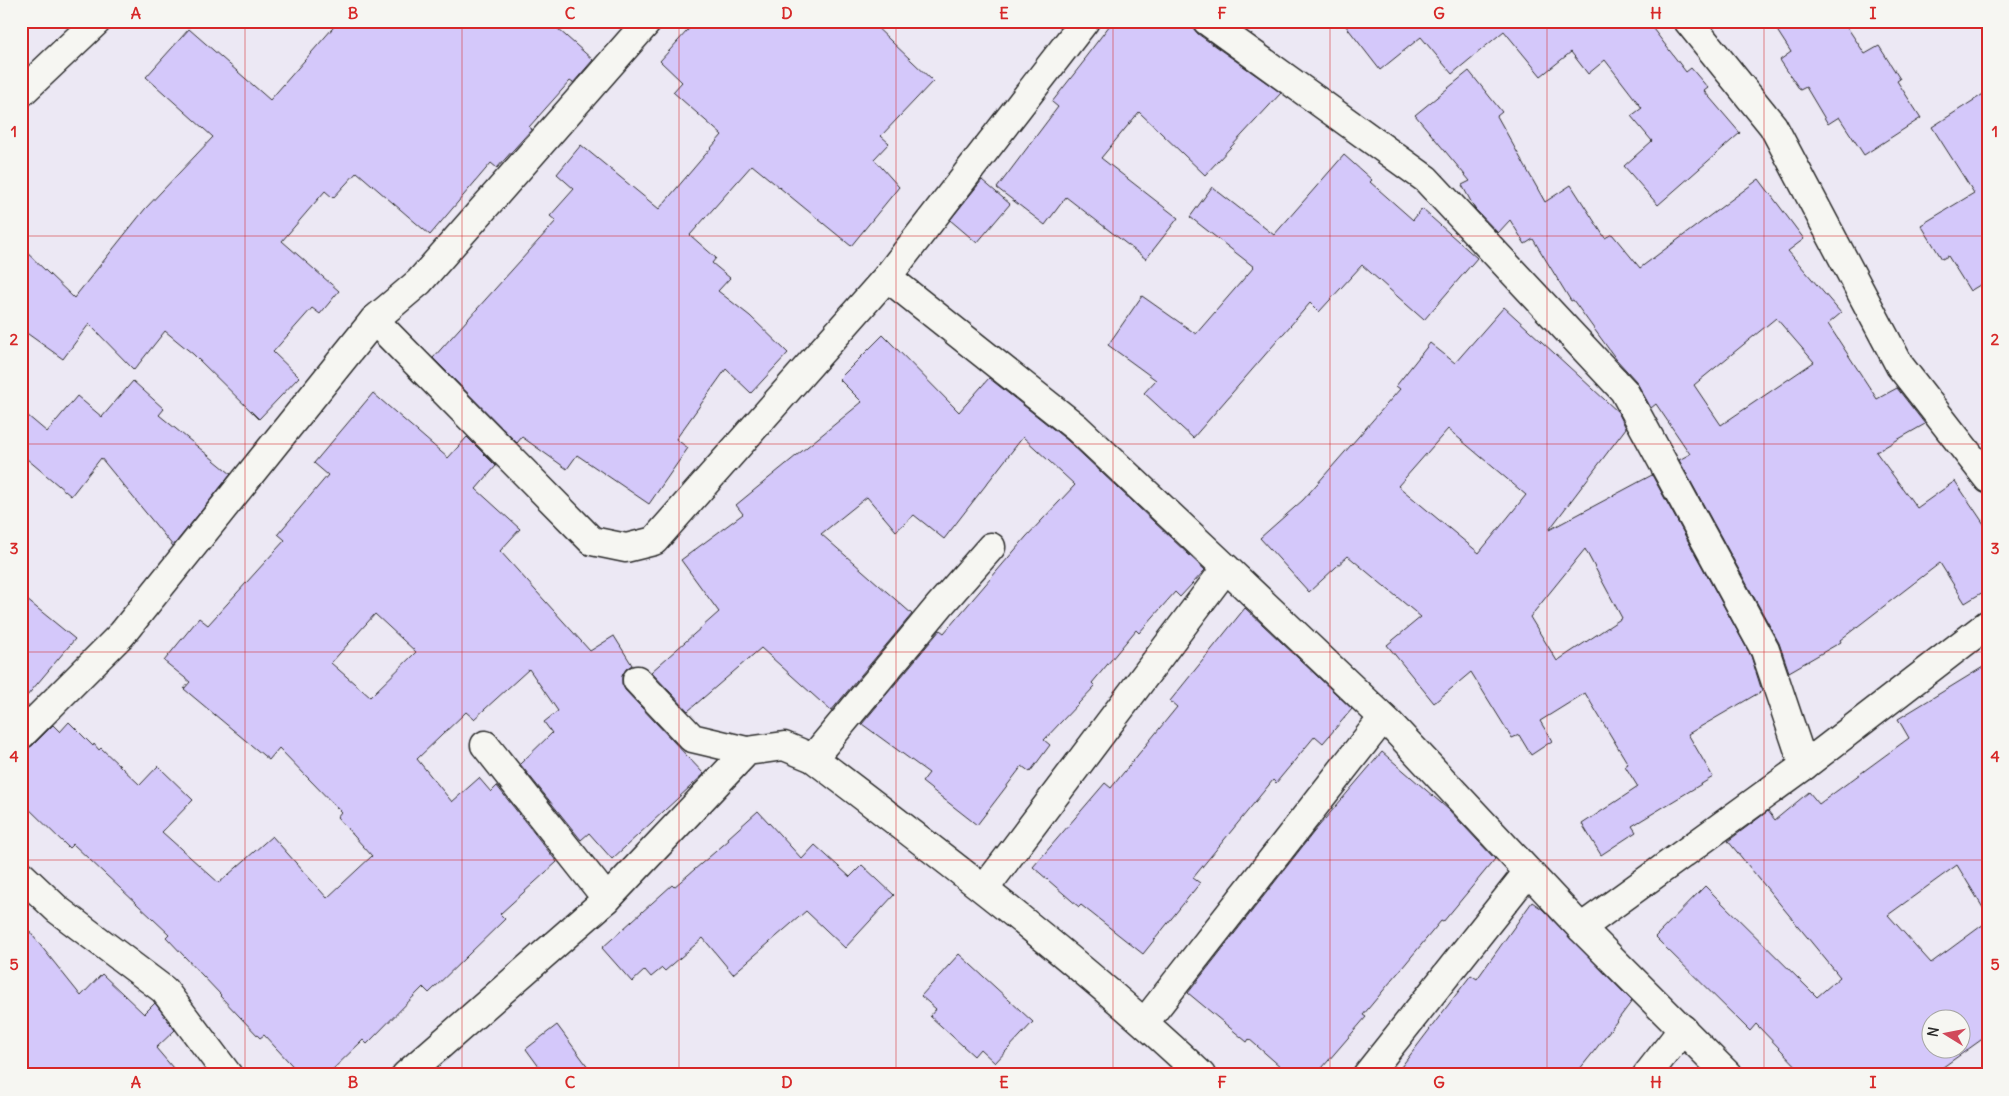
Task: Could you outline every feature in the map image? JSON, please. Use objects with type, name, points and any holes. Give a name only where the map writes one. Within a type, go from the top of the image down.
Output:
[{"type":"street","points":[[21,93],[98,21]]},
{"type":"street","points":[[21,735],[122,634],[374,320],[419,282],[648,21]]},
{"type":"street","points":[[374,320],[592,541],[626,548],[654,541],[887,277],[1085,21]]},
{"type":"street","points":[[1207,21],[1426,179],[1624,392],[1765,650],[1804,766]]},
{"type":"street","points":[[1688,21],[1773,126],[1900,366],[1988,478]]},
{"type":"street","points":[[887,277],[1077,428],[1226,568],[1383,718],[1581,928],[1728,1075]]},
{"type":"street","points":[[813,758],[940,605],[991,547]]},
{"type":"street","points":[[985,888],[1226,568]]},
{"type":"street","points":[[1581,928],[1804,766],[1988,624]]},
{"type":"street","points":[[637,680],[692,738],[747,751],[784,746],[813,758],[985,888],[1145,1022],[1201,1075]]},
{"type":"street","points":[[1145,1022],[1383,718]]},
{"type":"street","points":[[485,745],[607,899]]},
{"type":"street","points":[[406,1075],[607,899],[747,751]]},
{"type":"street","points":[[1367,1075],[1528,872]]},
{"type":"street","points":[[21,875],[58,910],[164,990],[228,1075]]},
{"type":"street","points":[[1647,1075],[1683,1029]]},
{"type":"building","points":[[339,21],[549,21],[593,60],[573,83],[570,81],[529,127],[532,129],[497,168],[491,163],[430,235],[357,172],[333,198],[325,191],[282,241],[339,291],[320,314],[312,308],[273,352],[299,377],[259,419],[193,354],[165,331],[134,370],[89,324],[63,359],[21,329],[21,247],[74,298],[145,209],[213,137],[146,77],[189,29],[270,100]]},
{"type":"building","points":[[696,21],[870,21],[933,81],[881,136],[889,143],[874,159],[899,187],[851,246],[752,165],[690,235],[716,258],[712,263],[730,278],[718,291],[750,316],[788,353],[751,393],[726,369],[676,439],[688,448],[649,504],[577,455],[567,469],[522,437],[517,443],[433,358],[556,221],[550,216],[574,189],[557,174],[581,145],[659,209],[722,135],[673,92],[682,82],[660,61]]},
{"type":"building","points":[[1113,21],[1192,21],[1193,28],[1198,34],[1281,93],[1205,175],[1139,112],[1101,158],[1178,218],[1146,259],[1066,197],[1045,225],[997,188],[1058,107],[1052,102]]},
{"type":"building","points":[[1342,21],[1647,21],[1686,72],[1691,68],[1708,88],[1704,91],[1740,133],[1658,205],[1624,166],[1652,141],[1631,116],[1642,108],[1605,60],[1588,74],[1571,52],[1541,76],[1504,31],[1452,74],[1421,37],[1380,70]]},
{"type":"building","points":[[1771,21],[1843,21],[1865,54],[1879,46],[1900,79],[1897,81],[1921,118],[1864,155],[1839,117],[1828,124],[1806,87],[1800,90],[1780,60],[1791,52]]},
{"type":"building","points":[[1469,71],[1502,112],[1497,116],[1545,202],[1571,185],[1605,238],[1612,234],[1640,268],[1759,179],[1804,239],[1788,251],[1841,313],[1828,324],[1877,399],[1897,388],[1925,424],[1876,452],[1917,508],[1955,481],[1988,530],[1988,589],[1965,603],[1940,563],[1840,640],[1841,642],[1789,672],[1779,643],[1679,460],[1690,454],[1656,404],[1651,408],[1636,381],[1616,359],[1573,300],[1571,301],[1533,239],[1525,244],[1510,220],[1498,233],[1475,209],[1462,185],[1470,181],[1415,115]],"holes":[[[1776,318],[1814,362],[1721,425],[1694,385]]]},
{"type":"building","points":[[1988,91],[1988,280],[1970,291],[1948,256],[1942,259],[1921,225],[1974,193],[1932,127]]},
{"type":"building","points":[[1344,155],[1372,180],[1370,182],[1413,220],[1422,209],[1477,258],[1424,320],[1362,265],[1319,312],[1310,303],[1193,438],[1144,393],[1156,380],[1108,345],[1142,296],[1196,334],[1254,267],[1190,217],[1212,187],[1274,235]]},
{"type":"building","points":[[982,180],[1010,204],[977,243],[950,220]]},
{"type":"building","points":[[1504,307],[1618,412],[1626,428],[1549,530],[1652,475],[1751,656],[1762,691],[1688,734],[1713,777],[1632,826],[1636,832],[1601,855],[1582,824],[1638,787],[1625,766],[1628,764],[1585,693],[1540,721],[1552,741],[1531,755],[1519,735],[1512,738],[1471,672],[1434,703],[1387,645],[1421,617],[1348,556],[1309,592],[1260,538],[1303,500],[1400,389],[1396,386],[1430,343],[1455,363]],"holes":[[[1448,429],[1526,495],[1479,553],[1398,486]],[[1585,549],[1622,618],[1557,661],[1530,617]]]},
{"type":"building","points":[[883,335],[959,412],[989,378],[1067,440],[1205,570],[1180,597],[1175,592],[1139,633],[1136,630],[1092,683],[1095,686],[1044,740],[1050,745],[1030,772],[1022,766],[977,825],[922,782],[929,773],[862,724],[940,630],[944,633],[1026,537],[1075,485],[1023,437],[944,539],[914,515],[896,531],[867,497],[821,534],[912,614],[831,711],[761,648],[688,711],[651,672],[719,612],[681,560],[743,514],[736,505],[862,402],[839,379]]},
{"type":"building","points":[[133,381],[164,409],[159,415],[231,474],[173,546],[101,458],[71,496],[21,454],[21,410],[47,432],[77,396],[102,417]]},
{"type":"building","points":[[373,393],[448,458],[467,437],[496,466],[476,489],[520,529],[500,551],[590,651],[614,636],[632,665],[626,669],[622,676],[622,684],[625,690],[704,774],[612,859],[589,833],[581,840],[520,764],[552,733],[544,722],[558,711],[529,669],[474,719],[466,712],[417,759],[452,802],[479,778],[491,792],[497,786],[557,862],[500,914],[505,919],[429,993],[423,987],[367,1044],[363,1040],[327,1075],[301,1075],[264,1035],[260,1038],[220,996],[166,937],[169,934],[73,844],[69,848],[21,801],[21,750],[32,746],[53,725],[60,732],[69,722],[93,746],[94,744],[99,750],[101,748],[140,785],[158,766],[193,800],[162,832],[219,883],[272,836],[327,898],[372,856],[337,817],[341,812],[279,748],[269,760],[184,689],[190,682],[164,661],[199,618],[208,625],[285,540],[278,534],[328,475],[314,463]],"holes":[[[375,614],[416,652],[370,697],[331,663]]]},
{"type":"building","points":[[21,595],[75,639],[21,703]]},
{"type":"building","points":[[1245,608],[1352,709],[1323,743],[1315,736],[1276,783],[1273,780],[1193,878],[1200,883],[1143,954],[1081,905],[1079,907],[1033,867],[1105,783],[1111,788],[1177,707],[1170,701]]},
{"type":"building","points":[[1988,664],[1988,916],[1957,865],[1888,915],[1931,963],[1988,921],[1988,1035],[1972,1046],[1972,1008],[1922,1008],[1922,1058],[1956,1058],[1932,1075],[1805,1075],[1756,1024],[1750,1031],[1655,937],[1705,886],[1817,997],[1840,977],[1728,841],[1768,811],[1775,820],[1809,792],[1819,804],[1909,738],[1898,719]]},
{"type":"building","points":[[1382,752],[1448,809],[1495,859],[1363,1015],[1366,1017],[1316,1075],[1290,1075],[1249,1039],[1247,1042],[1188,993],[1313,833]]},
{"type":"building","points":[[758,811],[802,859],[815,845],[850,877],[862,865],[894,895],[845,948],[806,911],[733,974],[703,938],[665,971],[662,968],[651,977],[645,970],[632,982],[602,948],[672,885],[674,887],[729,840],[728,838]]},
{"type":"building","points":[[1532,902],[1542,909],[1632,1001],[1595,1050],[1575,1075],[1395,1075],[1471,975],[1477,979]]},
{"type":"building","points":[[21,921],[81,996],[102,974],[144,1014],[155,1003],[175,1030],[156,1048],[179,1075],[21,1075]]},
{"type":"building","points":[[959,954],[1033,1022],[995,1063],[980,1049],[974,1056],[930,1016],[936,1009],[921,996]]},
{"type":"building","points":[[557,1025],[594,1075],[545,1075],[526,1049]]}]
